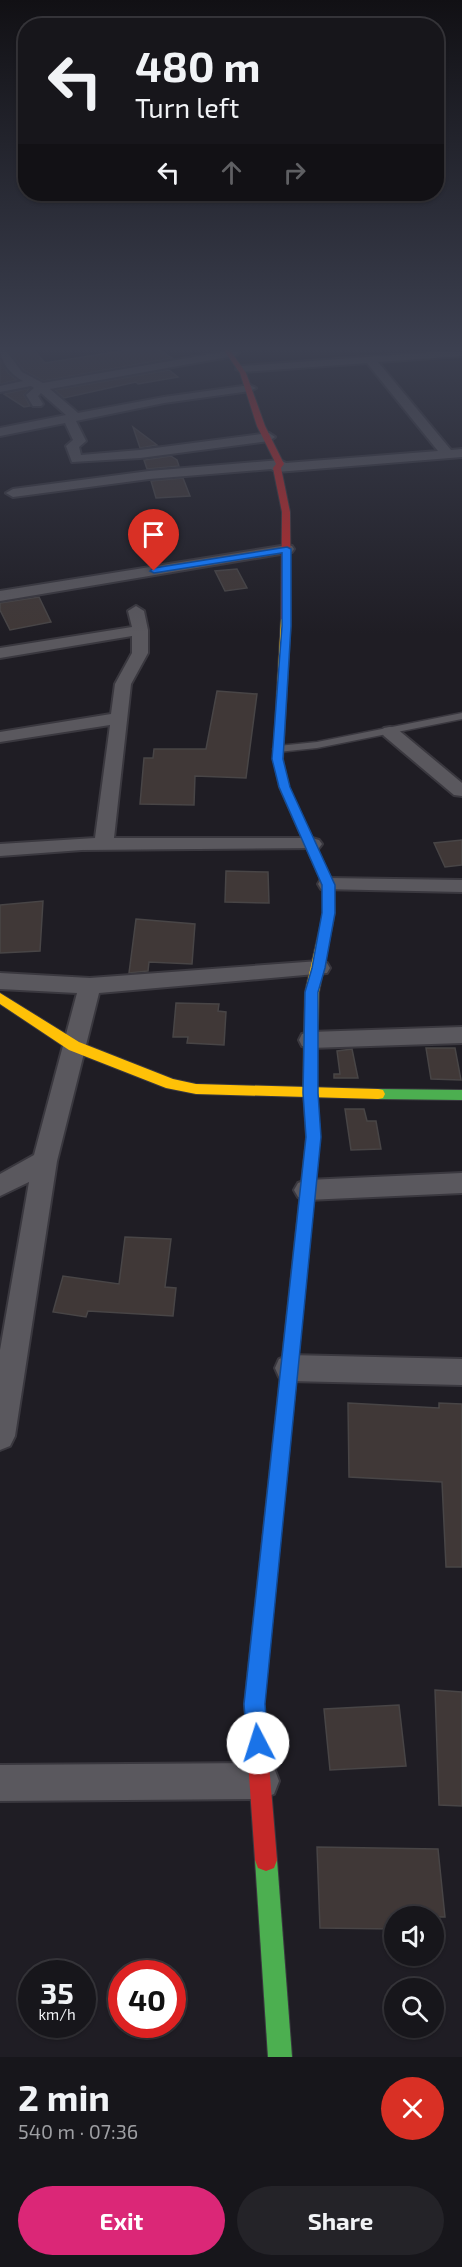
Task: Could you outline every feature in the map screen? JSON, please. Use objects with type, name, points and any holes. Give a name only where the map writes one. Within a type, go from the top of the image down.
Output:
[{"type":"street","points":[[78,442],[72,446],[76,459],[237,442]]},
{"type":"street","points":[[270,442],[278,466],[286,512],[287,549],[287,616],[278,759],[285,787],[312,844],[328,885],[328,913],[319,968],[312,992],[310,1093],[313,1137],[254,1704],[280,2057]]},
{"type":"street","points":[[438,442],[448,454]]},
{"type":"street","points":[[13,493],[149,475],[462,453]]},
{"type":"street","points":[[140,454],[147,460],[149,475]]},
{"type":"street","points":[[0,596],[287,549]]},
{"type":"street","points":[[104,844],[123,684],[140,653],[140,630],[135,611]]},
{"type":"street","points":[[0,653],[140,630]]},
{"type":"street","points":[[0,737],[119,718]]},
{"type":"street","points":[[390,732],[460,791]]},
{"type":"street","points":[[0,850],[104,844],[312,844]]},
{"type":"street","points":[[328,885],[462,886]]},
{"type":"street","points":[[0,981],[90,986],[319,968]]},
{"type":"street","points":[[0,1436],[45,1161],[90,986]]},
{"type":"street","points":[[0,998],[74,1046],[171,1084],[196,1089],[462,1095]]},
{"type":"street","points":[[310,1040],[462,1035]]},
{"type":"street","points":[[66,1078],[105,1058]]},
{"type":"street","points":[[0,1186],[45,1161]]},
{"type":"street","points":[[307,1190],[462,1183]]},
{"type":"street","points":[[288,1368],[462,1372]]},
{"type":"street","points":[[0,1783],[261,1781]]},
{"type":"lane","points":[[278,749],[317,745],[390,732],[462,716]]},
{"type":"building","points":[[138,442],[153,442],[157,445],[140,448]]},
{"type":"building","points":[[171,456],[177,460],[179,466],[147,469],[144,460]]},
{"type":"building","points":[[183,478],[190,496],[156,498],[151,481]]},
{"type":"building","points":[[237,569],[247,588],[225,591],[215,571]]},
{"type":"building","points":[[39,597],[51,622],[10,630],[0,610],[0,603]]},
{"type":"building","points":[[217,691],[257,694],[246,778],[195,776],[194,805],[140,804],[144,758],[153,758],[154,749],[206,749]]},
{"type":"building","points":[[462,840],[462,865],[445,867],[434,843]]},
{"type":"building","points":[[226,871],[268,872],[269,903],[225,902]]},
{"type":"building","points":[[43,901],[40,951],[0,953],[0,905]]},
{"type":"building","points":[[136,919],[195,924],[192,964],[149,962],[148,971],[129,973]]},
{"type":"building","points":[[176,1003],[219,1004],[218,1011],[226,1012],[224,1045],[187,1043],[188,1037],[173,1037]]},
{"type":"building","points":[[426,1048],[455,1048],[461,1080],[431,1079]]},
{"type":"building","points":[[352,1049],[358,1078],[334,1078],[334,1074],[340,1074],[337,1051]]},
{"type":"building","points":[[345,1109],[364,1109],[367,1121],[376,1121],[381,1149],[351,1150]]},
{"type":"building","points":[[125,1237],[171,1239],[165,1287],[176,1288],[173,1316],[88,1311],[86,1317],[53,1312],[63,1276],[119,1284]]},
{"type":"building","points":[[348,1403],[439,1408],[439,1403],[462,1404],[462,1567],[446,1567],[442,1482],[349,1477]]},
{"type":"building","points":[[435,1690],[462,1692],[462,1806],[439,1805]]},
{"type":"building","points":[[399,1705],[406,1766],[330,1770],[324,1709]]},
{"type":"building","points":[[317,1847],[438,1849],[444,1906],[384,1906],[384,1929],[320,1928]]},
{"type":"traffic: fast","points":[[278,1475],[313,1137],[310,1093],[311,1027]]},
{"type":"traffic: fast","points":[[378,1094],[462,1095]]},
{"type":"traffic: fast","points":[[266,1860],[280,2057]]},
{"type":"traffic: slow","points":[[286,619],[278,759],[284,787],[328,884],[329,913],[312,992],[311,1027]]},
{"type":"traffic: slow","points":[[0,998],[74,1046],[171,1084],[196,1089],[378,1094]]},
{"type":"traffic: jam","points":[[268,442],[280,464],[277,468],[286,512],[286,619]]},
{"type":"traffic: jam","points":[[266,1860],[254,1704],[278,1475]]},
{"type":"route","points":[[154,571],[287,549],[287,604],[278,759],[285,787],[312,844],[328,885],[328,913],[319,968],[312,992],[310,1093],[313,1137],[254,1704],[258,1743]]}]
